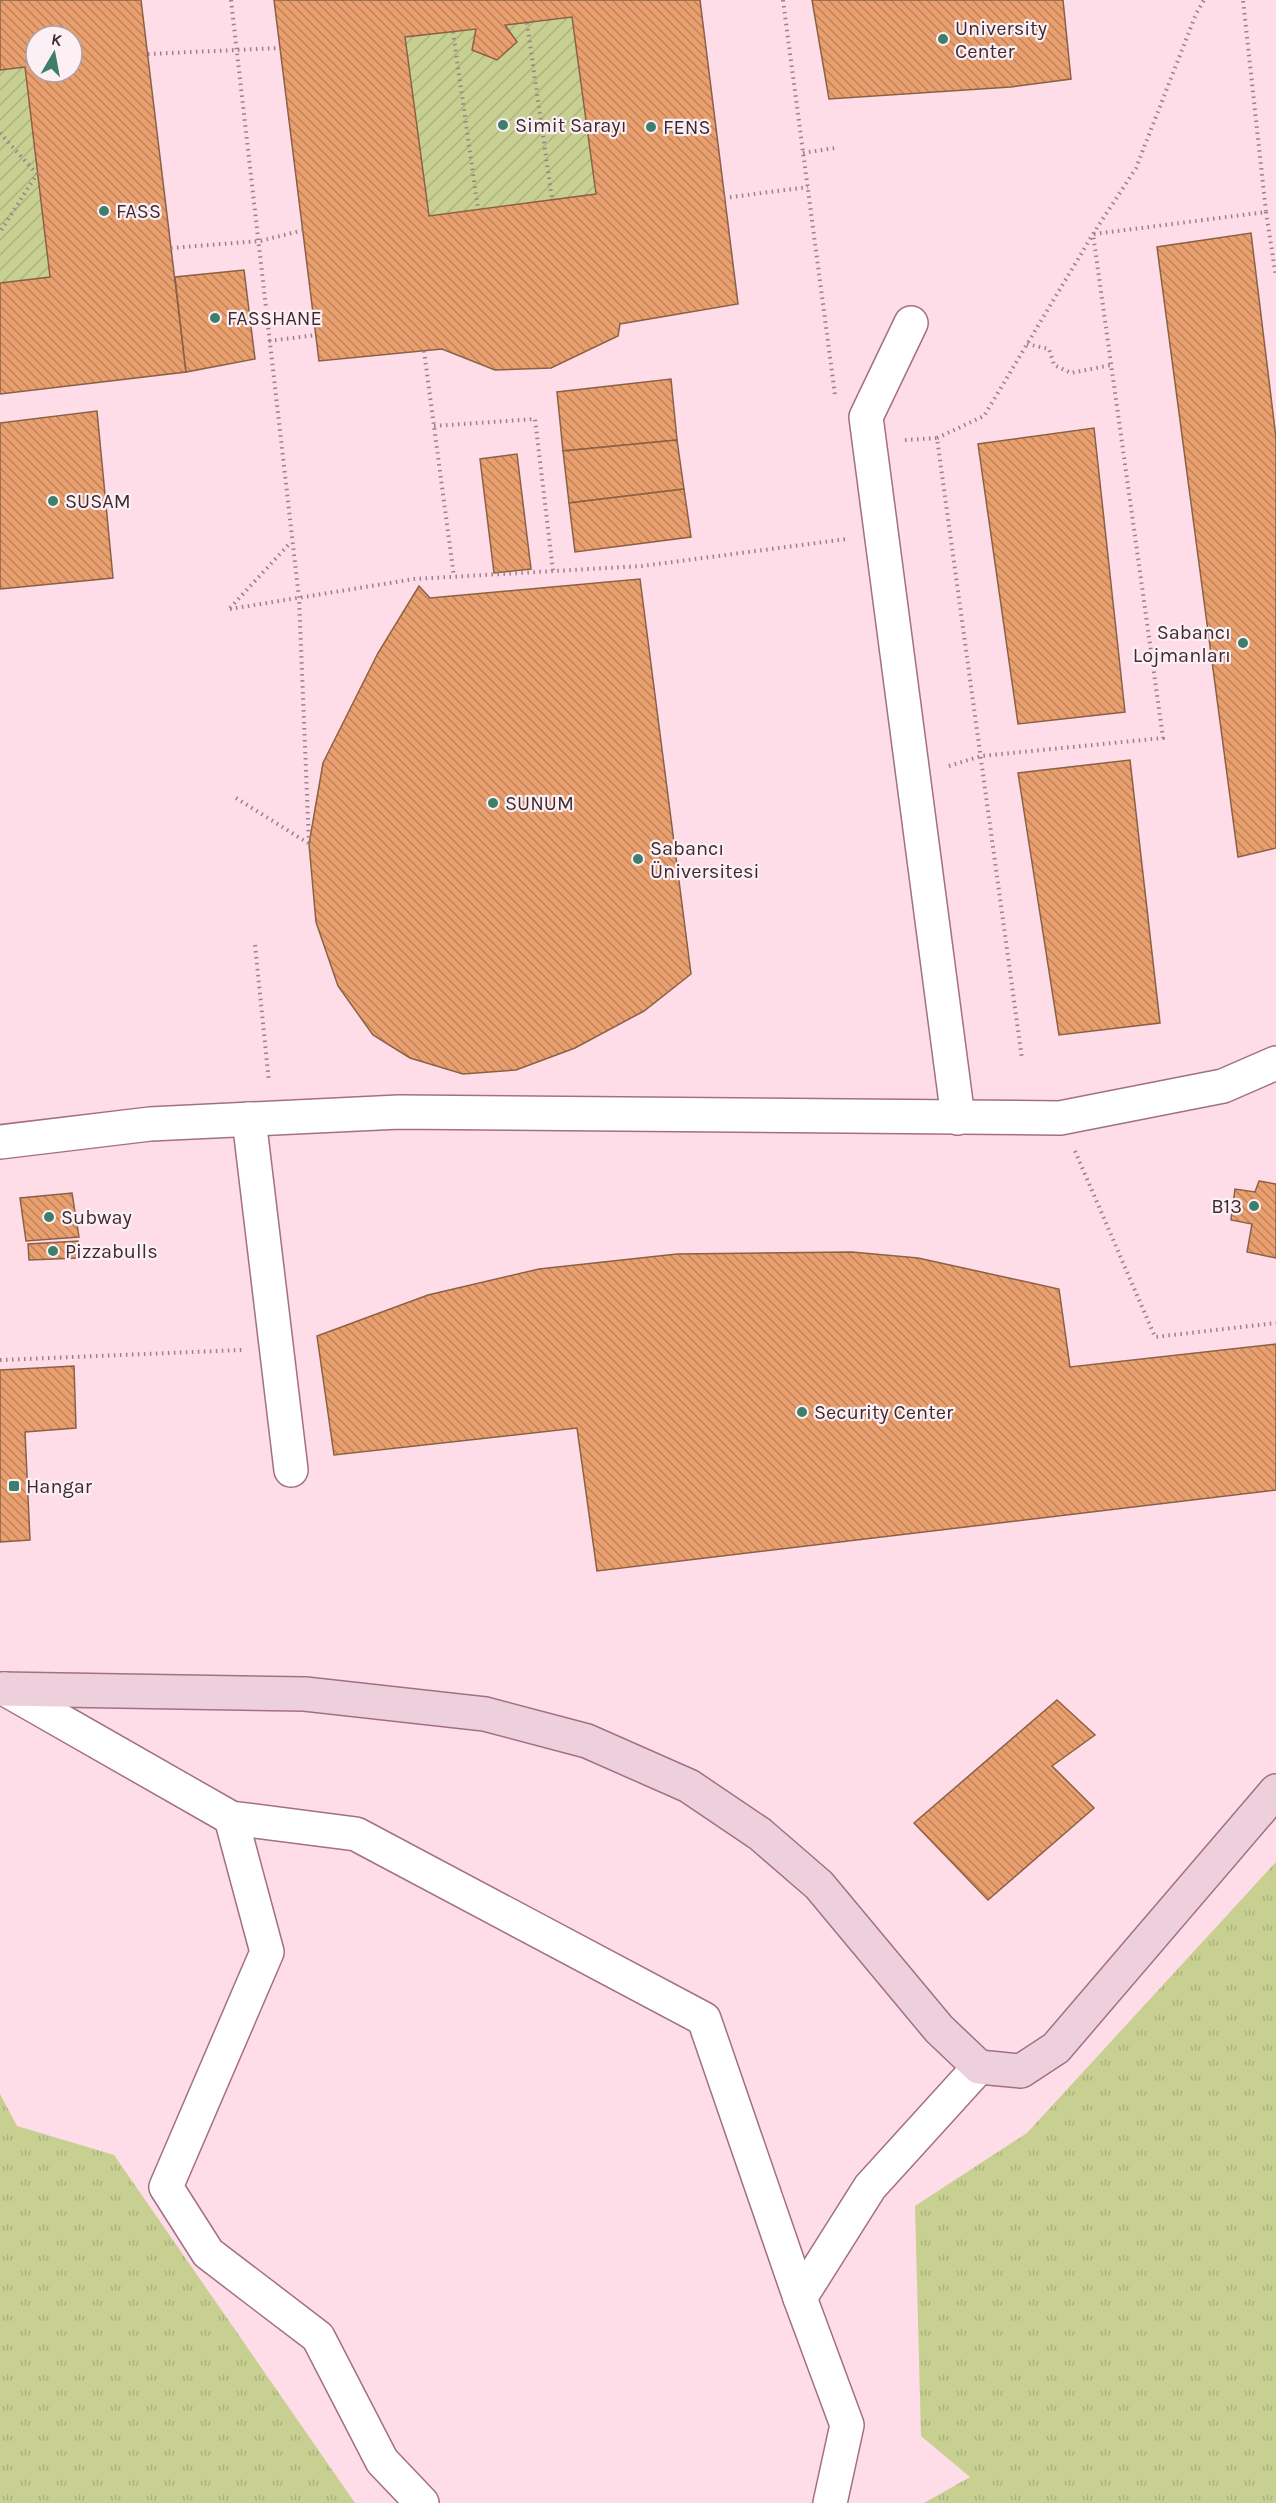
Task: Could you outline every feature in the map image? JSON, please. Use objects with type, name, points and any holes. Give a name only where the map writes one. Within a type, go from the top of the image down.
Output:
[{"type":"street","points":[[910,322],[866,417],[958,1118]]},
{"type":"street","points":[[0,1142],[150,1124],[399,1112],[1060,1118],[1223,1086],[1276,1063]]},
{"type":"street","points":[[261,1119],[277,1349],[291,1470]]},
{"type":"street","points":[[3,1689],[231,1818],[357,1834],[704,2019],[800,2298],[847,2425],[830,2503]]},
{"type":"street","points":[[3,1689],[305,1694],[485,1714],[587,1741],[689,1786],[760,1834],[819,1885],[939,2029],[979,2067],[1021,2071],[1056,2048],[1276,1791]]},
{"type":"street","points":[[231,1818],[267,1952],[166,2187],[208,2253],[318,2337],[382,2461],[422,2503]]},
{"type":"street","points":[[800,2298],[870,2187],[979,2067]]},
{"type":"path","points":[[231,0],[299,598],[309,844],[236,798]]},
{"type":"path","points":[[783,0],[836,401]]},
{"type":"path","points":[[869,443],[937,438],[984,416],[1093,234],[1136,168],[1196,14],[1204,0]]},
{"type":"path","points":[[1243,0],[1266,212],[1276,277]]},
{"type":"path","points":[[527,23],[552,199]]},
{"type":"path","points":[[453,32],[478,209]]},
{"type":"path","points":[[148,54],[280,48]]},
{"type":"path","points":[[0,133],[37,174],[0,232]]},
{"type":"path","points":[[803,153],[835,148]]},
{"type":"path","points":[[724,198],[808,187]]},
{"type":"path","points":[[1093,234],[1266,212]]},
{"type":"path","points":[[171,248],[260,241],[304,230]]},
{"type":"path","points":[[981,756],[1163,738],[1093,234]]},
{"type":"path","points":[[269,341],[316,336]]},
{"type":"path","points":[[1027,344],[1049,349],[1054,365],[1071,374],[1111,365]]},
{"type":"path","points":[[424,351],[454,577]]},
{"type":"path","points":[[434,426],[535,419],[553,571]]},
{"type":"path","points":[[937,438],[1022,1059]]},
{"type":"path","points":[[291,542],[230,609],[414,579],[642,566],[854,538]]},
{"type":"path","points":[[255,945],[261,1119]]},
{"type":"path","points":[[1060,1118],[1155,1337],[1276,1323]]},
{"type":"path","points":[[0,1360],[277,1349]]},
{"type":"green space","points":[[572,17],[596,194],[429,216],[405,37],[476,29],[472,50],[497,60],[517,42],[505,25]]},
{"type":"green space","points":[[24,67],[24,84],[27,84],[50,277],[0,283],[0,70]]},
{"type":"green space","points":[[1276,1862],[1276,2503],[924,2503],[970,2477],[921,2436],[915,2206],[1027,2133]]},
{"type":"green space","points":[[0,2094],[17,2126],[114,2155],[355,2503],[0,2503]]},
{"type":"building","name":"FASS","points":[[0,0],[141,0],[186,372],[0,394],[0,283],[50,277],[27,84],[84,84],[84,24],[24,24],[24,67],[0,70]]},
{"type":"building","name":"FENS","points":[[274,0],[700,0],[738,304],[620,324],[618,336],[551,368],[495,370],[442,349],[319,361]],"holes":[[[572,17],[596,194],[429,216],[405,37],[476,29],[472,50],[497,60],[517,42],[505,25]]]},
{"type":"building","name":"University Center","points":[[812,0],[1063,0],[1071,79],[1011,87],[829,99]]},
{"type":"building","name":"Sabancı Lojmanları","points":[[1251,233],[1276,438],[1276,848],[1238,857],[1157,247]]},
{"type":"building","name":"FASSHANE","points":[[244,270],[255,359],[186,372],[175,277]]},
{"type":"building","points":[[671,379],[677,440],[563,451],[557,392]]},
{"type":"building","name":"SUSAM","points":[[97,411],[113,578],[0,589],[0,423]]},
{"type":"building","name":"Sabancı Lojmanları","points":[[1094,428],[1125,712],[1018,724],[978,444]]},
{"type":"building","points":[[677,440],[684,489],[569,503],[563,451]]},
{"type":"building","points":[[517,454],[531,569],[494,573],[480,459]]},
{"type":"building","points":[[684,489],[691,537],[575,552],[569,503]]},
{"type":"building","name":"SUNUM","points":[[640,579],[691,974],[644,1011],[575,1048],[516,1070],[463,1074],[410,1058],[373,1035],[338,986],[316,922],[309,844],[323,763],[378,653],[419,586],[430,598]]},
{"type":"building","points":[[1130,760],[1160,1023],[1059,1035],[1018,773]]},
{"type":"building","name":"B13","points":[[1259,1181],[1276,1184],[1276,1258],[1247,1252],[1252,1224],[1231,1220],[1235,1189],[1255,1192]]},
{"type":"building","name":"Subway","points":[[72,1193],[79,1237],[26,1241],[20,1198]]},
{"type":"building","name":"Pizzabulls","points":[[78,1241],[79,1258],[29,1260],[28,1244]]},
{"type":"building","name":"Security Center","points":[[852,1252],[918,1258],[1059,1289],[1070,1367],[1276,1344],[1276,1490],[597,1571],[577,1428],[334,1455],[317,1336],[428,1295],[539,1269],[677,1254]]},
{"type":"building","name":"Hangar","points":[[74,1366],[76,1428],[25,1432],[30,1540],[0,1542],[0,1370]]},
{"type":"building","points":[[1057,1700],[1095,1735],[1052,1766],[1094,1808],[988,1900],[914,1823]]},
{"type":"place","name":"University Center","points":[[943,39]]},
{"type":"place","name":"Simit Sarayı","points":[[503,125]]},
{"type":"place","name":"FENS","points":[[651,127]]},
{"type":"place","name":"FASS","points":[[104,211]]},
{"type":"place","name":"FASSHANE","points":[[215,318]]},
{"type":"place","name":"SUSAM","points":[[53,501]]},
{"type":"place","name":"Sabancı Lojmanları","points":[[1243,643]]},
{"type":"place","name":"SUNUM","points":[[493,803]]},
{"type":"place","name":"Sabancı Üniversitesi","points":[[638,859]]},
{"type":"place","name":"B13","points":[[1254,1206]]},
{"type":"place","name":"Subway","points":[[49,1217]]},
{"type":"place","name":"Pizzabulls","points":[[53,1251]]},
{"type":"place","name":"Security Center","points":[[802,1412]]},
{"type":"place","name":"Hangar","points":[[14,1486]]}]
